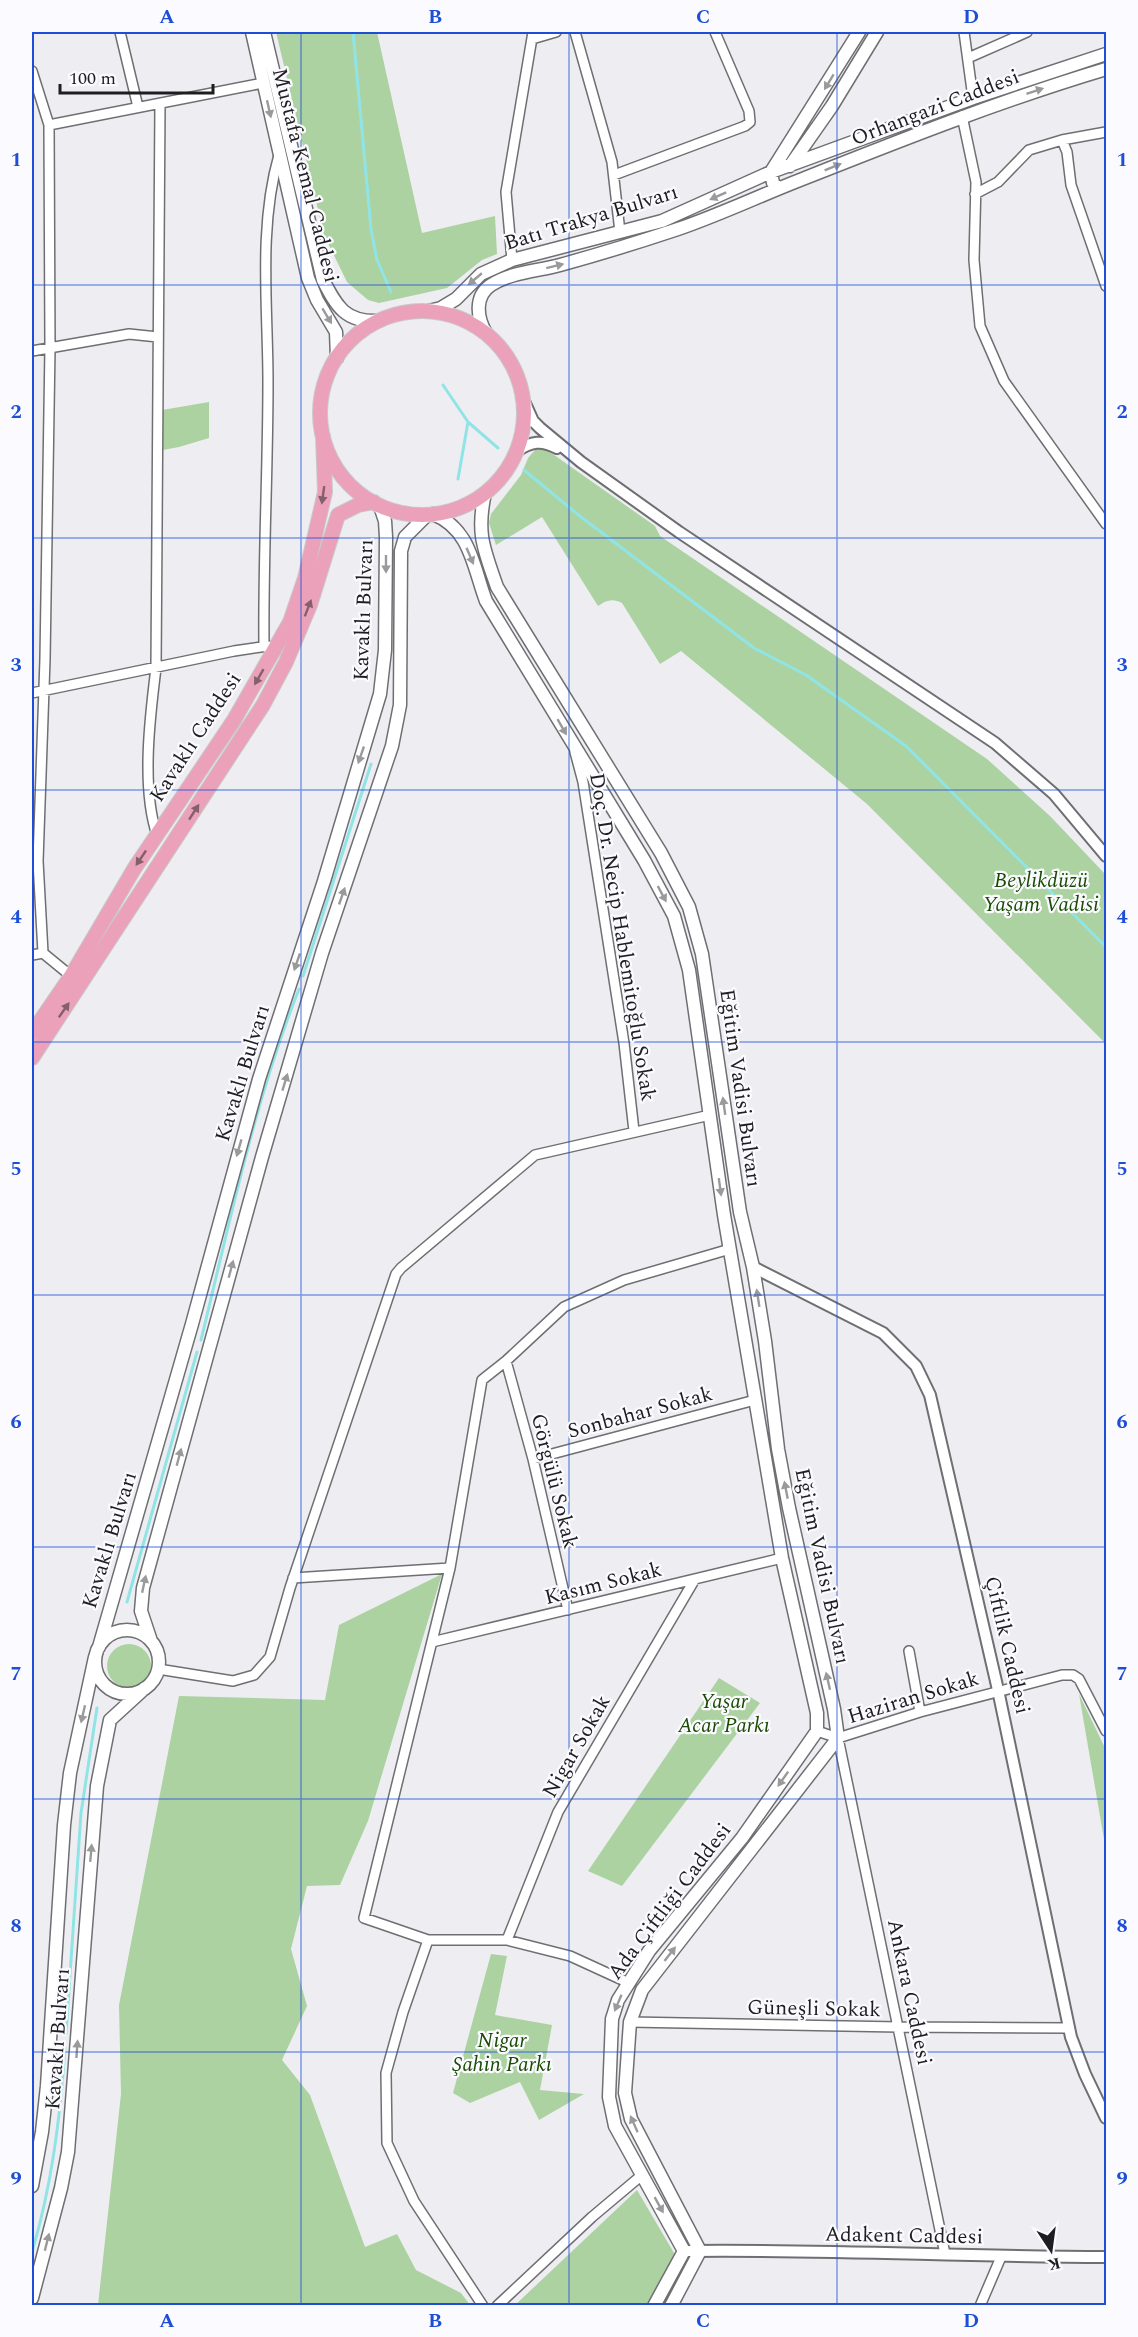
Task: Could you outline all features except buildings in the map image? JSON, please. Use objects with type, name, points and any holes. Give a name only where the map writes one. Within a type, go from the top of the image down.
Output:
[{"type":"main road","name":"Mustafa Kemal Caddesi","points":[[252,32],[308,278],[317,300],[336,332],[337,358]]},
{"type":"main road","name":"Mustafa Kemal Caddesi","points":[[264,32],[323,280],[334,301],[345,313],[363,322],[378,321]]},
{"type":"main road","points":[[859,32],[771,172],[773,183],[778,188],[877,32]]},
{"type":"main road","name":"Orhangazi Caddesi","points":[[791,165],[973,98],[1107,54]]},
{"type":"main road","name":"Orhangazi Caddesi","points":[[778,188],[962,116],[1034,90],[1107,69]]},
{"type":"main road","points":[[821,121],[818,138],[821,144],[829,148],[837,148]]},
{"type":"main road","name":"Batı Trakya Bulvarı","points":[[429,311],[441,308],[456,299],[481,274],[512,260],[662,221],[791,165]]},
{"type":"main road","name":"Batı Trakya Bulvarı","points":[[486,333],[482,326],[479,304],[483,291],[491,285],[518,274],[558,265],[679,229],[778,188]]},
{"type":"main road","points":[[429,311],[450,314],[471,323],[486,333],[512,363],[524,401],[524,423],[517,451],[499,480],[485,493],[466,505],[430,515],[409,514],[377,504],[347,482],[335,466],[323,436],[320,414],[327,376],[337,358],[357,334],[378,321],[403,313],[429,311]]},
{"type":"main road","name":"Kavaklı Caddesi","points":[[32,1033],[70,976],[134,869],[234,720],[270,647],[290,622],[305,578],[325,492],[323,436]]},
{"type":"main road","name":"Eğitim Vadisi Bulvarı","points":[[485,493],[480,528],[483,546],[496,587],[661,853],[689,907],[702,954],[740,1212],[753,1268],[778,1449],[834,1709],[838,1738]]},
{"type":"main road","name":"Kavaklı Caddesi","points":[[32,1058],[262,705],[286,662],[310,605],[338,515],[358,505],[377,504]]},
{"type":"main road","name":"Kavaklı Bulvarı","points":[[32,2186],[42,2132],[47,2086],[64,1825],[70,1773],[97,1652],[189,1336],[259,1079],[324,881],[380,694],[385,650],[386,537],[385,521],[377,504]]},
{"type":"main road","name":"Kavaklı Bulvarı","points":[[151,1641],[141,1611],[142,1588],[262,1156],[319,963],[392,746],[400,705],[401,551],[405,537],[430,515]]},
{"type":"main road","name":"Eğitim Vadisi Bulvarı","points":[[430,515],[452,523],[459,531],[474,563],[486,601],[644,860],[674,916],[689,970],[730,1249],[755,1400],[782,1558],[817,1713],[817,1731]]},
{"type":"main road","points":[[730,1249],[747,1246]]},
{"type":"main road","name":"Kavaklı Bulvarı","points":[[32,2298],[61,2188],[68,2152],[97,1786],[105,1738],[110,1720],[153,1681],[159,1660],[157,1650],[151,1641],[143,1634],[133,1630],[113,1633],[105,1639],[97,1652]]},
{"type":"main road","points":[[97,1652],[96,1668],[99,1677],[114,1691],[124,1694],[135,1693],[145,1688]]},
{"type":"main road","name":"Ada Çiftliği Caddesi","points":[[684,2251],[615,2126],[609,2097],[612,2019],[618,2000],[650,1951],[742,1838],[817,1731]]},
{"type":"main road","name":"Ada Çiftliği Caddesi","points":[[700,2251],[631,2119],[625,2093],[630,2022],[642,1990],[838,1738]]},
{"type":"main road","points":[[629,1983],[642,1990]]},
{"type":"main road","points":[[654,2306],[684,2251]]},
{"type":"main road","points":[[671,2306],[700,2251]]},
{"type":"street","points":[[120,32],[138,107]]},
{"type":"street","points":[[512,260],[506,192],[532,35],[556,32]]},
{"type":"street","points":[[575,32],[612,162],[620,232]]},
{"type":"street","points":[[614,175],[745,126],[750,122],[749,111],[715,32]]},
{"type":"street","points":[[964,32],[973,98]]},
{"type":"street","points":[[968,58],[1027,32]]},
{"type":"street","points":[[32,71],[49,125],[50,348],[44,690],[38,861],[44,953],[70,976]]},
{"type":"street","points":[[49,125],[263,83]]},
{"type":"street","points":[[157,835],[153,823],[149,726],[156,668],[159,104]]},
{"type":"street","points":[[962,116],[976,182],[974,260],[980,326],[1004,381],[1107,524]]},
{"type":"street","points":[[975,194],[998,182],[1029,150],[1062,140],[1107,132]]},
{"type":"street","points":[[1062,140],[1071,185],[1107,286]]},
{"type":"street","points":[[32,693],[270,647],[264,540],[268,462],[266,297],[271,182],[279,155]]},
{"type":"street","points":[[32,351],[129,334],[158,337]]},
{"type":"street","points":[[524,401],[533,421],[580,462],[708,551],[995,743],[1054,794],[1107,856]]},
{"type":"street","points":[[517,451],[526,444],[543,442],[580,462]]},
{"type":"street","name":"Doç. Dr. Necip Hablemitoğlu Sokak","points":[[575,750],[583,782],[621,1020],[634,1131]]},
{"type":"street","points":[[32,955],[44,953]]},
{"type":"street","points":[[158,1669],[233,1681],[254,1675],[270,1657],[293,1578],[392,1285],[400,1268],[535,1155],[710,1114]]},
{"type":"street","points":[[629,1983],[570,1956],[507,1940],[428,1940],[364,1918],[450,1568],[482,1380],[564,1307],[624,1280],[730,1249]]},
{"type":"street","name":"Çiftlik Caddesi","points":[[753,1268],[883,1333],[916,1366],[930,1395],[999,1690],[1069,2028],[1085,2074],[1107,2118]]},
{"type":"street","name":"Görgülü Sokak","points":[[506,1361],[533,1459],[568,1610]]},
{"type":"street","name":"Sonbahar Sokak","points":[[533,1459],[755,1400]]},
{"type":"street","name":"Kasım Sokak","points":[[432,1642],[782,1558]]},
{"type":"street","points":[[293,1578],[450,1568]]},
{"type":"street","name":"Nigar Sokak","points":[[507,1940],[558,1812],[695,1579]]},
{"type":"street","points":[[909,1651],[920,1712]]},
{"type":"street","name":"Haziran Sokak","points":[[838,1738],[920,1712],[1062,1674],[1073,1675],[1080,1679],[1107,1731]]},
{"type":"street","points":[[817,1731],[838,1738]]},
{"type":"street","name":"Ankara Caddesi","points":[[838,1738],[945,2254]]},
{"type":"street","points":[[428,1940],[403,2012],[386,2073],[387,2143],[414,2201],[483,2306]]},
{"type":"street","name":"Güneşli Sokak","points":[[630,2022],[899,2028],[1069,2028]]},
{"type":"street","points":[[497,2306],[592,2217],[642,2175]]},
{"type":"street","name":"Adakent Caddesi","points":[[684,2251],[779,2250],[811,2253],[1107,2257]]},
{"type":"street","points":[[980,2306],[1001,2257]]},
{"type":"green space","points":[[276,32],[377,32],[422,233],[495,216],[497,254],[482,260],[447,288],[379,303],[368,300],[347,282],[324,235]]},
{"type":"green space","points":[[209,402],[209,438],[163,450],[162,410]]},
{"type":"green space","name":"Beylikdüzü Yaşam Vadisi","points":[[536,449],[547,450],[655,526],[660,536],[987,759],[1050,816],[1106,875],[1106,1044],[867,804],[681,651],[660,664],[622,603],[610,600],[598,606],[542,517],[496,545],[489,523],[491,514],[521,475],[528,458]]},
{"type":"green space","points":[[442,1574],[368,1821],[340,1885],[307,1886],[291,1949],[307,2006],[282,2060],[310,2095],[365,2247],[397,2234],[416,2270],[461,2293],[470,2305],[98,2305],[121,2094],[119,2005],[179,1696],[325,1700],[339,1625]]},
{"type":"green space","points":[[129,1644],[138,1645],[145,1650],[150,1657],[150,1675],[145,1682],[138,1687],[129,1688],[120,1687],[113,1682],[108,1675],[107,1666],[108,1657],[113,1650],[120,1645]]},
{"type":"green space","name":"Yaşar Acar Parkı","points":[[719,1678],[760,1703],[622,1886],[588,1871]]},
{"type":"green space","points":[[1079,1694],[1106,1750],[1106,1851]]},
{"type":"green space","name":"Nigar Şahin Parkı","points":[[491,1954],[507,1956],[495,2015],[552,2025],[540,2090],[584,2094],[539,2120],[520,2082],[470,2103],[453,2093]]},
{"type":"green space","points":[[637,2190],[674,2253],[675,2263],[649,2305],[514,2306]]},
{"type":"waterway","points":[[353,32],[371,229],[377,260],[391,292]]},
{"type":"waterway","points":[[443,385],[468,422],[498,448]]},
{"type":"waterway","points":[[458,479],[468,422]]},
{"type":"waterway","points":[[524,470],[581,517],[754,648],[806,675],[906,746],[1106,947]]},
{"type":"waterway","points":[[303,976],[371,764]]},
{"type":"waterway","points":[[201,1340],[256,1119],[299,989]]},
{"type":"waterway","points":[[127,1602],[197,1352]]},
{"type":"waterway","points":[[66,2034],[81,1813],[97,1708]]},
{"type":"waterway","points":[[32,2252],[45,2202],[54,2151],[65,2048]]}]
